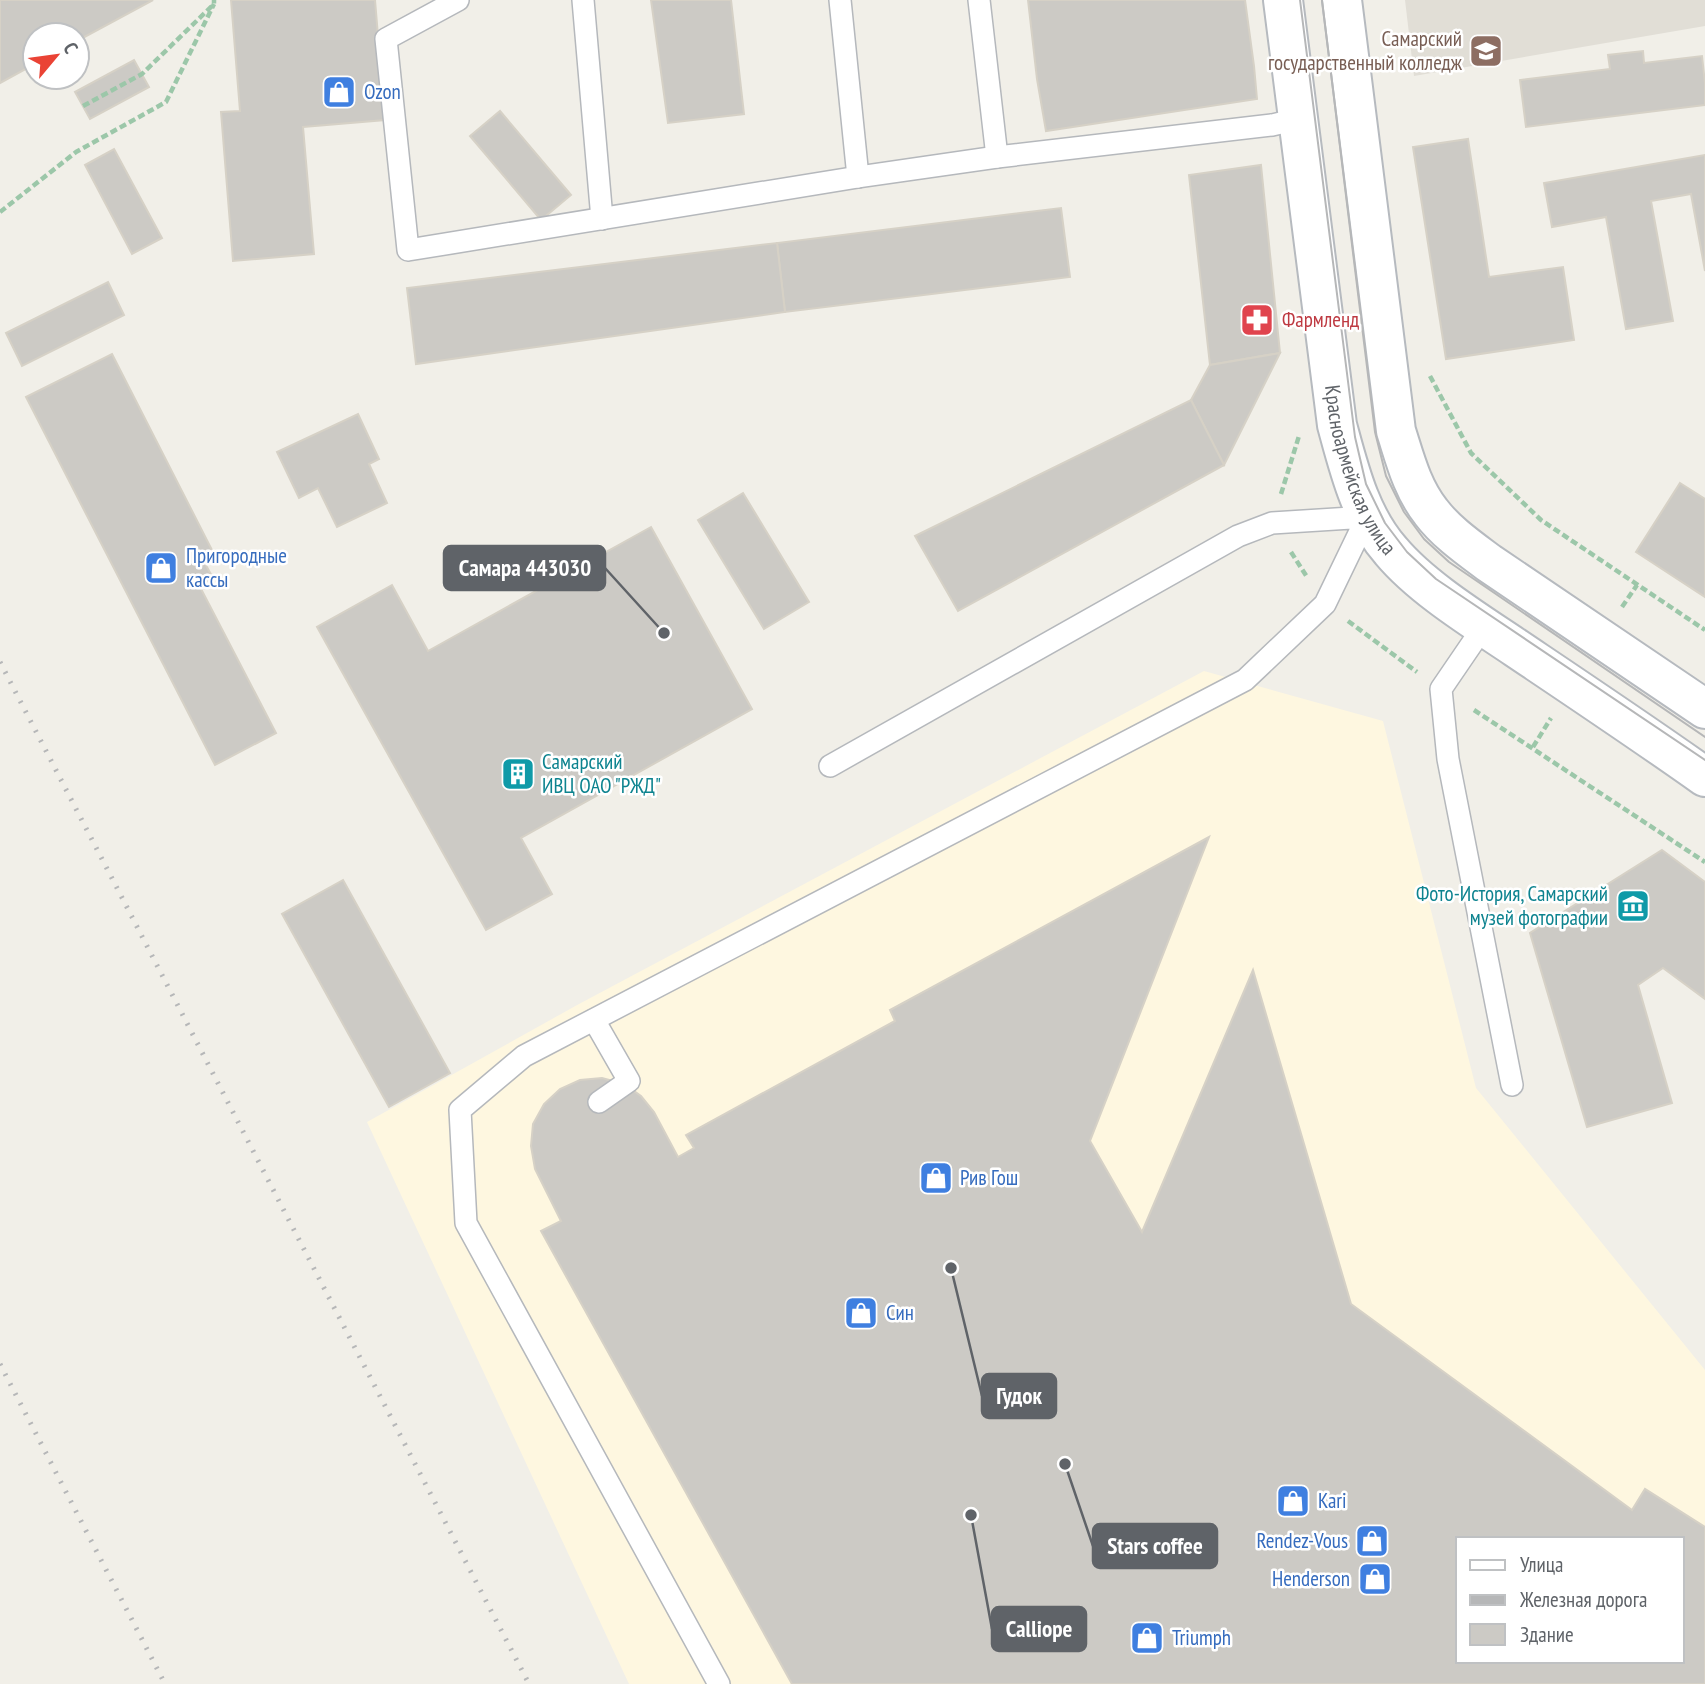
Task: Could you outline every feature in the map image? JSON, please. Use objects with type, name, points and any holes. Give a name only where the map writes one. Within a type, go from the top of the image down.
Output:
[{"type":"main road","name":"Красноармейская улица","points":[[1283,0],[1338,425],[1350,473],[1367,517],[1390,550],[1418,578],[1705,777]]},
{"type":"main road","name":"Красноармейская улица","points":[[1342,0],[1396,430],[1409,475],[1431,512],[1489,564],[1705,709]]},
{"type":"lane","points":[[458,0],[386,39],[408,250],[858,177],[997,157],[1272,125],[1298,119]]},
{"type":"lane","points":[[583,0],[603,219]]},
{"type":"lane","points":[[840,0],[858,177]]},
{"type":"lane","points":[[979,0],[997,157]]},
{"type":"lane","points":[[719,1684],[466,1223],[460,1110],[524,1056],[1245,680],[1325,604],[1367,517],[1272,523],[1238,536],[830,766]]},
{"type":"lane","points":[[1484,626],[1441,689],[1448,760],[1511,1085]]},
{"type":"lane","points":[[594,1020],[629,1081],[599,1102]]},
{"type":"path","points":[[83,106],[142,74],[214,2]]},
{"type":"path","points":[[0,212],[76,152],[166,102],[214,2]]},
{"type":"path","points":[[1428,364],[1430,378],[1471,453],[1541,520],[1705,631]]},
{"type":"shaded area","name":"Самарский государственный колледж","points":[[1405,0],[1705,0],[1705,26],[1414,76]]},
{"type":"shaded area","points":[[1204,671],[1383,721],[1476,1088],[1705,1370],[1705,1684],[629,1684],[367,1122],[579,1004]]},
{"type":"building","points":[[0,0],[153,0],[91,33],[91,21],[21,21],[21,72],[0,83]]},
{"type":"building","points":[[231,0],[375,0],[385,120],[303,127],[314,254],[233,261],[221,112],[240,111]]},
{"type":"building","points":[[651,0],[731,0],[744,114],[668,123]]},
{"type":"building","points":[[1028,0],[1245,0],[1257,99],[1046,131]]},
{"type":"building","points":[[1643,51],[1644,63],[1702,56],[1705,105],[1526,127],[1520,80],[1610,69],[1608,55]]},
{"type":"building","points":[[134,60],[149,87],[90,119],[75,92],[91,91],[91,83]]},
{"type":"building","points":[[500,111],[571,195],[541,220],[470,136]]},
{"type":"building","points":[[1468,139],[1489,277],[1563,267],[1574,340],[1446,359],[1413,147]]},
{"type":"building","points":[[114,149],[162,238],[132,254],[85,165]]},
{"type":"building","points":[[1705,155],[1705,271],[1691,194],[1651,201],[1673,321],[1626,329],[1606,217],[1552,227],[1544,183]]},
{"type":"building","points":[[1261,165],[1280,353],[1210,365],[1189,175]]},
{"type":"building","points":[[1061,208],[1070,277],[785,312],[777,243]]},
{"type":"building","points":[[777,243],[785,312],[416,364],[407,288]]},
{"type":"building","points":[[108,282],[124,315],[22,366],[6,333]]},
{"type":"building","points":[[1280,353],[1224,465],[1191,400],[1210,365]]},
{"type":"building","name":"Пригородные кассы","points":[[112,354],[213,552],[202,558],[213,578],[199,585],[276,733],[215,765],[26,397]]},
{"type":"building","points":[[1191,400],[1224,465],[958,611],[915,536]]},
{"type":"building","points":[[358,414],[379,459],[369,464],[387,503],[337,527],[318,488],[299,498],[277,452]]},
{"type":"building","points":[[1680,483],[1705,499],[1705,597],[1636,552]]},
{"type":"building","points":[[743,493],[809,602],[764,629],[698,520]]},
{"type":"building","name":"Самарский ИВЦ ОАО \"РЖД\"","points":[[651,527],[752,709],[521,838],[552,894],[486,930],[317,627],[392,585],[428,651]]},
{"type":"building","points":[[1209,837],[1090,1141],[1142,1232],[1253,970],[1351,1304],[1632,1510],[1645,1489],[1705,1527],[1705,1684],[792,1684],[541,1231],[561,1221],[535,1169],[531,1146],[533,1124],[544,1104],[560,1089],[580,1080],[602,1078],[624,1084],[641,1096],[654,1112],[678,1157],[694,1148],[686,1135],[895,1021],[890,1010]]},
{"type":"building","points":[[1662,850],[1705,882],[1705,999],[1663,968],[1638,985],[1672,1103],[1587,1127],[1530,933]]},
{"type":"building","points":[[343,880],[450,1073],[389,1107],[282,914]]},
{"type":"tram line","points":[[1300,0],[1355,437],[1366,484],[1385,523],[1407,552],[1436,579],[1705,760]]},
{"type":"tram line","points":[[1322,0],[1375,432],[1386,476],[1404,512],[1424,539],[1449,562],[1705,737]]},
{"type":"railway","points":[[0,662],[529,1684]]},
{"type":"railway","points":[[0,1364],[165,1684]]},
{"type":"place","name":"Самарский государственный колледж","points":[[1486,51]]},
{"type":"place","name":"Ozon","points":[[339,92]]},
{"type":"place","name":"Фармленд","points":[[1257,320]]},
{"type":"place","name":"Пригородные кассы","points":[[161,568]]},
{"type":"place","name":"Самара 443030","points":[[664,633]]},
{"type":"place","name":"Самарский ИВЦ ОАО \"РЖД\"","points":[[518,774]]},
{"type":"place","name":"Фото-История, Самарский музей фотографии","points":[[1633,906]]},
{"type":"place","name":"Рив Гош","points":[[936,1178]]},
{"type":"place","name":"Гудок","points":[[951,1268]]},
{"type":"place","name":"Син","points":[[861,1313]]},
{"type":"place","name":"Stars coffee","points":[[1065,1464]]},
{"type":"place","name":"Kari","points":[[1293,1501]]},
{"type":"place","name":"Calliope","points":[[971,1515]]},
{"type":"place","name":"Rendez-Vous","points":[[1372,1541]]},
{"type":"place","name":"Henderson","points":[[1375,1579]]},
{"type":"place","name":"Triumph","points":[[1147,1638]]}]
